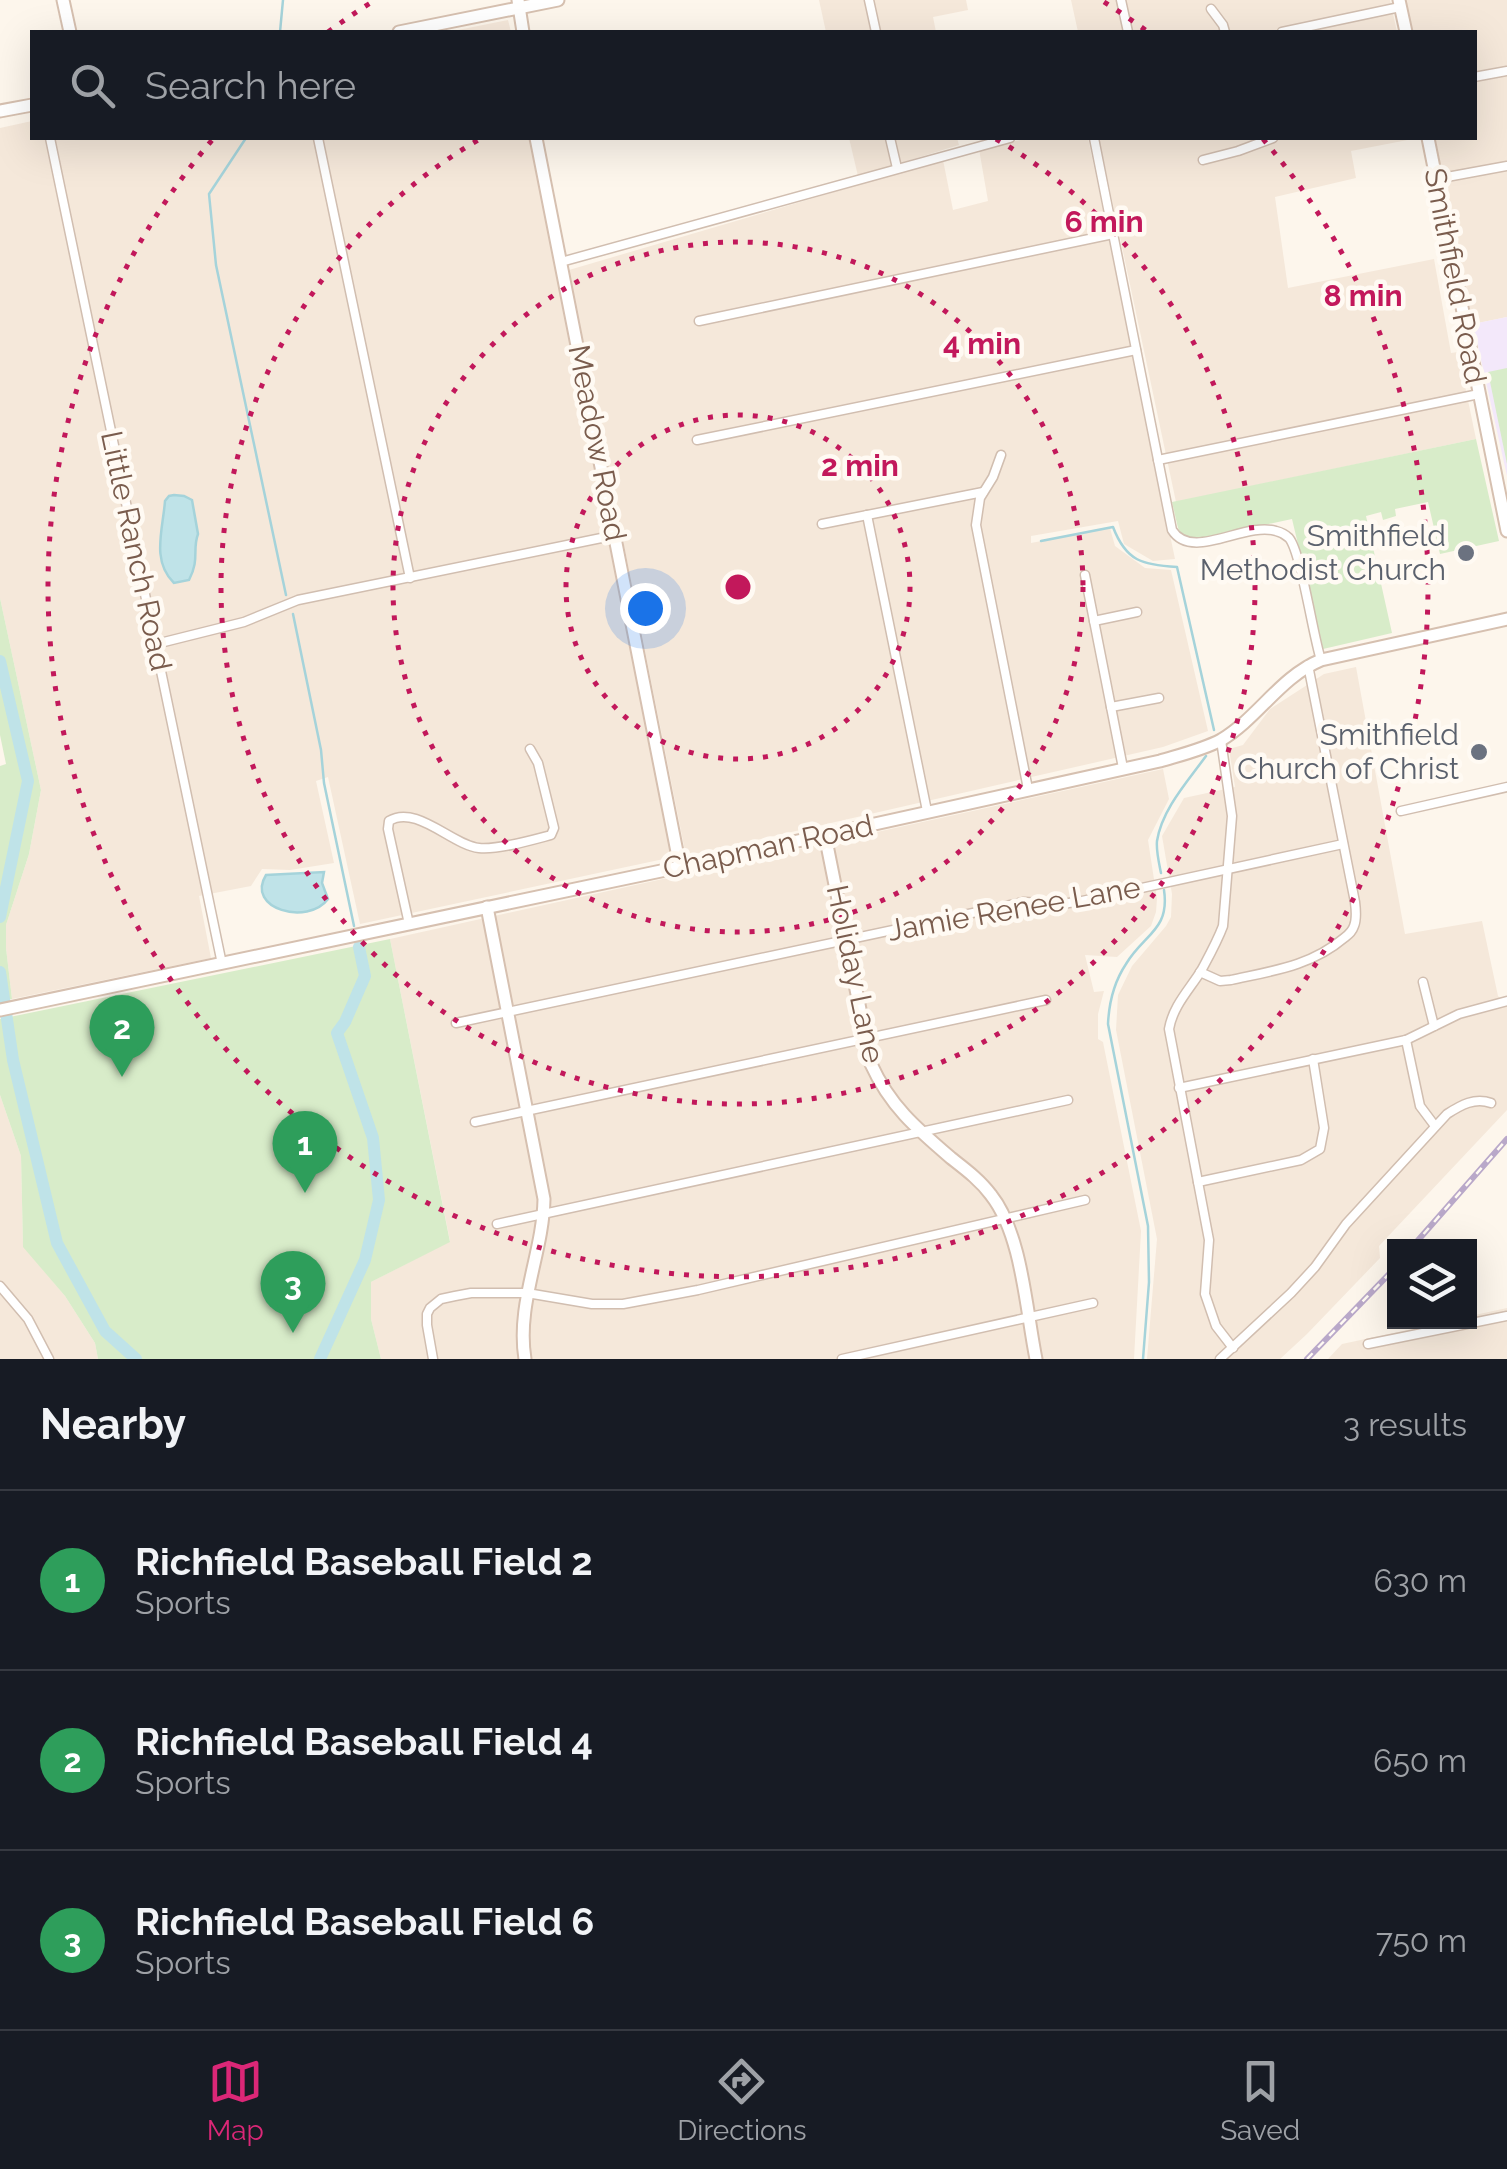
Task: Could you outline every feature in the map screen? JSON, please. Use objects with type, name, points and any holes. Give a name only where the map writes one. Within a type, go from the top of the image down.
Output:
[{"type":"street","points":[[64,0],[70,30]]},
{"type":"street","points":[[407,30],[518,4],[558,0]]},
{"type":"street","points":[[869,0],[876,30]]},
{"type":"street","points":[[1121,0],[1128,30]]},
{"type":"street","points":[[518,4],[524,30]]},
{"type":"street","points":[[1290,30],[1400,4],[1406,30]]},
{"type":"street","points":[[1211,8],[1225,30]]},
{"type":"street","points":[[1477,76],[1507,70]]},
{"type":"street","points":[[0,111],[30,105]]},
{"type":"street","name":"Little Ranch Road","points":[[50,140],[222,964]]},
{"type":"street","points":[[318,140],[410,578]]},
{"type":"street","name":"Meadow Road","points":[[536,140],[680,867]]},
{"type":"street","points":[[891,140],[898,168]]},
{"type":"street","points":[[561,262],[1003,140]]},
{"type":"street","points":[[1094,140],[1172,530],[1182,541],[1200,542],[1268,529],[1282,533],[1292,542],[1357,912],[1350,933],[1300,965],[1220,981],[1200,972]]},
{"type":"street","points":[[1204,160],[1268,140]]},
{"type":"street","name":"Smithfield Road","points":[[1428,140],[1507,532]]},
{"type":"street","points":[[1436,179],[1507,166]]},
{"type":"street","points":[[699,321],[1114,234]]},
{"type":"street","points":[[697,440],[1136,350]]},
{"type":"street","points":[[1158,460],[1479,394]]},
{"type":"street","points":[[1001,454],[978,506],[976,525],[1028,789]]},
{"type":"street","points":[[822,524],[983,492]]},
{"type":"street","points":[[868,515],[927,812]]},
{"type":"street","points":[[156,644],[244,622],[298,600],[616,535]]},
{"type":"street","points":[[1085,574],[1123,768]]},
{"type":"street","points":[[1094,621],[1137,612]]},
{"type":"street","name":"Chapman Road","points":[[0,1010],[680,867],[1187,752],[1221,739],[1297,672],[1314,663],[1507,620]]},
{"type":"street","points":[[1111,708],[1158,698]]},
{"type":"street","points":[[1221,739],[1232,816],[1223,926],[1200,972],[1171,1016],[1169,1028],[1209,1240],[1206,1294],[1216,1326],[1233,1348]]},
{"type":"street","points":[[409,924],[389,821],[403,816],[434,825],[463,844],[478,848],[550,835],[554,828],[538,763],[530,749]]},
{"type":"street","points":[[1400,811],[1507,787]]},
{"type":"street","name":"Holiday Lane","points":[[825,835],[871,1064],[881,1088],[905,1118],[982,1184],[1006,1219],[1036,1359]]},
{"type":"street","name":"Jamie Renee Lane","points":[[456,1023],[1024,902],[1082,901],[1344,844]]},
{"type":"street","points":[[488,908],[542,1185],[544,1216],[525,1306],[525,1359]]},
{"type":"street","points":[[1423,982],[1434,1026]]},
{"type":"street","points":[[475,1122],[1046,1000]]},
{"type":"street","points":[[1179,1088],[1406,1040],[1460,1014],[1507,1001]]},
{"type":"street","points":[[1406,1040],[1420,1106],[1435,1126]]},
{"type":"street","points":[[1198,1182],[1301,1160],[1320,1149],[1324,1128],[1313,1059]]},
{"type":"street","points":[[497,1224],[1068,1100]]},
{"type":"street","points":[[1220,1359],[1315,1267],[1346,1224],[1447,1114],[1460,1105],[1491,1102]]},
{"type":"street","points":[[433,1359],[426,1318],[430,1308],[442,1299],[471,1293],[528,1292],[592,1304],[623,1304],[1085,1200]]},
{"type":"street","points":[[0,1286],[28,1319],[49,1359]]},
{"type":"street","points":[[842,1359],[1093,1303]]},
{"type":"street","points":[[1368,1344],[1507,1316]]},
{"type":"shaded area","points":[[819,0],[966,0],[968,10],[933,17],[936,30],[826,30]]},
{"type":"shaded area","points":[[1071,0],[1390,0],[1397,30],[1078,30]]},
{"type":"shaded area","points":[[1406,0],[1507,0],[1507,317],[1473,324],[1435,140],[1477,140],[1477,30],[1413,30]]},
{"type":"shaded area","points":[[508,20],[510,30],[458,30]]},
{"type":"shaded area","points":[[30,121],[30,140],[530,140],[673,857],[360,924],[328,777],[316,781],[334,863],[290,870],[262,869],[251,886],[199,896],[211,958],[12,999],[6,925],[29,854],[41,790],[0,598],[0,128]]},
{"type":"shaded area","points":[[849,140],[958,140],[959,145],[858,176]]},
{"type":"shaded area","points":[[1021,140],[1088,140],[1175,559],[1153,561],[1124,544],[1118,521],[1031,536],[1031,543],[1110,528],[1115,546],[1145,568],[1171,570],[1208,731],[1163,747],[686,856],[569,270],[943,160],[953,210],[988,201],[979,149]]},
{"type":"shaded area","points":[[1099,140],[1408,140],[1351,151],[1356,178],[1275,197],[1288,288],[1434,259],[1451,353],[1458,352],[1476,439],[1176,502]]},
{"type":"shaded area","points":[[1507,317],[1507,476],[1473,324]]},
{"type":"shaded area","points":[[1356,667],[1405,934],[1482,921],[1498,996],[1507,1006],[1507,1110],[1379,1246],[1380,1258],[1280,1359],[1147,1359],[1157,1239],[1116,1030],[1118,995],[1132,966],[1171,917],[1172,894],[1162,836],[1184,798],[1235,787],[1229,749],[1243,745],[1270,709],[1324,674]]},
{"type":"shaded area","points":[[1163,769],[1169,799],[1148,840],[1157,899],[1151,926],[1117,957],[1085,955],[1094,992],[1104,991],[1098,1014],[1098,1039],[1103,1042],[1141,1231],[1134,1359],[381,1359],[371,1319],[371,1282],[450,1241],[390,939]]},
{"type":"shaded area","points":[[0,1095],[21,1156],[23,1246],[65,1296],[95,1343],[98,1359],[0,1359]]},
{"type":"shaded area","points":[[1507,1308],[1507,1359],[1328,1359],[1342,1344],[1412,1329],[1477,1329],[1477,1314]]},
{"type":"green space","points":[[1507,368],[1507,464],[1488,372]]},
{"type":"green space","points":[[1476,439],[1499,541],[1440,554],[1428,502],[1395,509],[1396,516],[1383,520],[1381,512],[1366,516],[1392,633],[1323,649],[1292,519],[1197,539],[1182,535],[1178,528],[1172,502]]},
{"type":"green space","points":[[0,598],[41,790],[29,854],[6,925],[12,999],[0,1001],[0,766],[6,764],[0,735]]},
{"type":"green space","points":[[390,939],[450,1242],[371,1282],[371,1319],[381,1359],[98,1359],[95,1343],[65,1296],[23,1247],[21,1156],[0,1095],[0,1019]]},
{"type":"water","points":[[174,495],[192,500],[198,534],[189,580],[174,583],[163,565],[160,544],[165,501]]},
{"type":"water","points":[[324,872],[322,883],[328,899],[319,907],[307,911],[282,910],[264,897],[266,875]]},
{"type":"waterway","points":[[280,30],[283,0]]},
{"type":"waterway","points":[[245,140],[209,194],[216,265],[286,595]]},
{"type":"waterway","points":[[1041,541],[1113,527],[1124,547],[1137,559],[1177,567],[1214,730]]},
{"type":"waterway","points":[[293,614],[354,926]]},
{"type":"waterway","points":[[0,661],[28,781],[0,917]]},
{"type":"waterway","points":[[1161,873],[1157,845],[1164,818],[1206,756]]},
{"type":"waterway","points":[[1143,1359],[1149,1282],[1148,1226],[1108,1024],[1118,978],[1159,923],[1164,890]]},
{"type":"waterway","points":[[320,1359],[365,1260],[379,1200],[373,1138],[337,1033],[365,976],[359,947]]},
{"type":"waterway","points":[[0,972],[13,1060],[57,1243],[105,1331],[136,1359]]},
{"type":"railway","points":[[1419,1239],[1507,1139]]},
{"type":"railway","points":[[1307,1359],[1387,1276]]},
{"type":"place","name":"Smithfield Methodist Church","points":[[1466,553]]},
{"type":"place","name":"Smithfield Church of Christ","points":[[1479,752]]},
{"type":"place","name":"Richfield Baseball Field 4","points":[[122,1077]]},
{"type":"place","name":"Richfield Baseball Field 2","points":[[305,1193]]},
{"type":"place","name":"Richfield Baseball Field 6","points":[[293,1333]]}]
